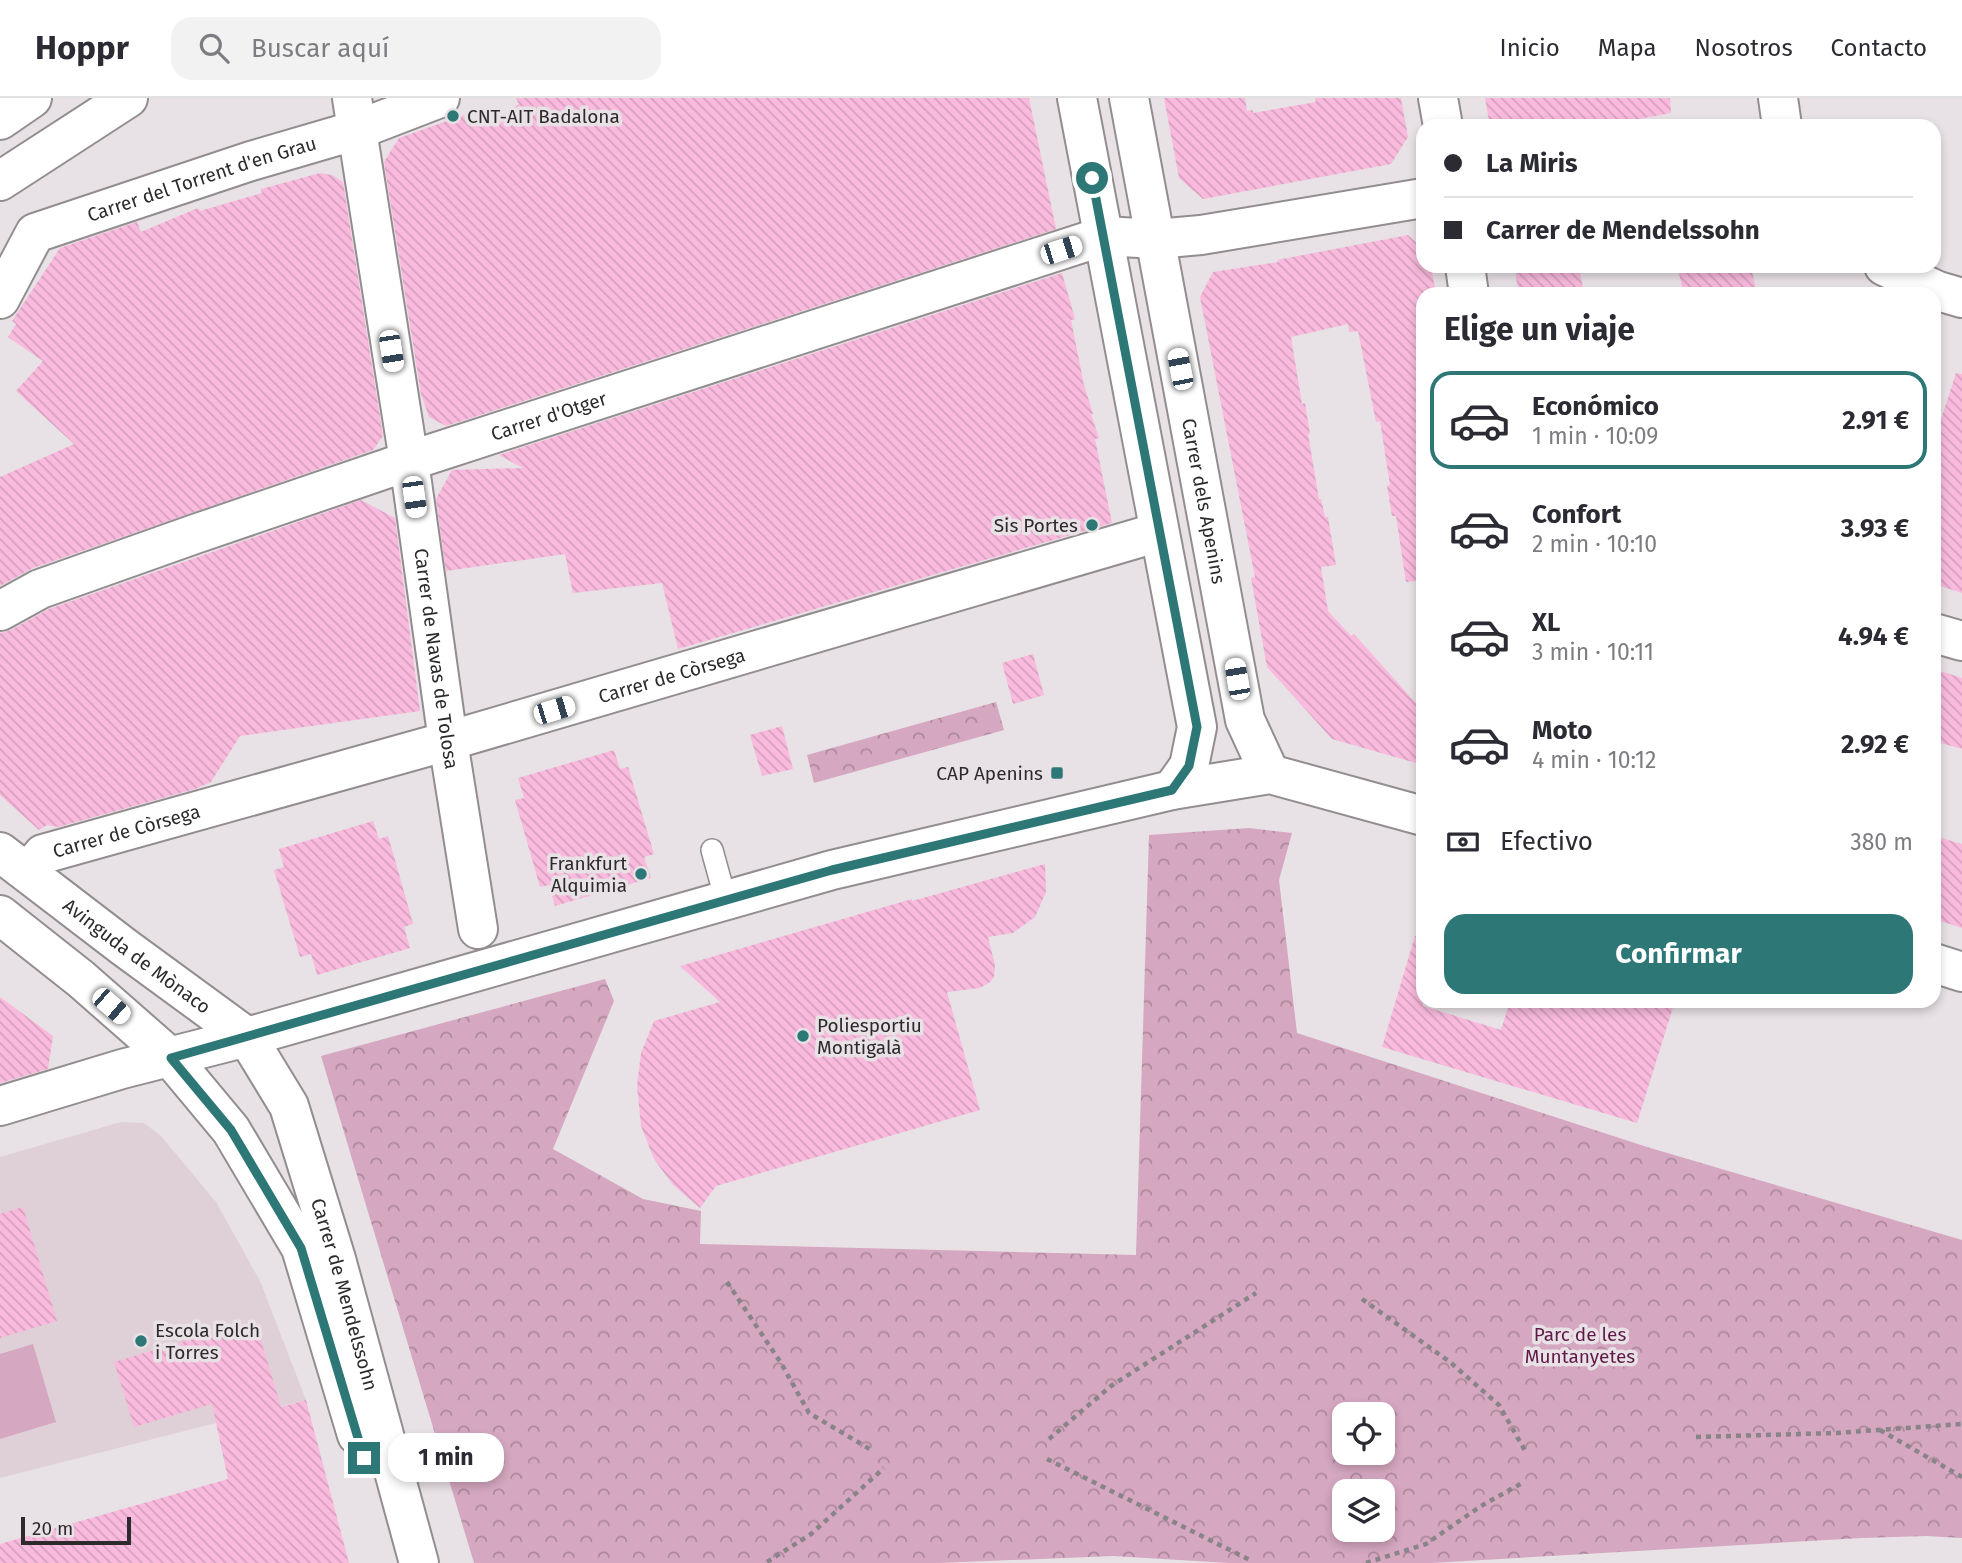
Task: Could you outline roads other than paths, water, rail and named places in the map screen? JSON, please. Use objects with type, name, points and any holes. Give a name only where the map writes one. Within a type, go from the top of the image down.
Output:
[{"type":"street","points":[[0,120],[32,98]]},
{"type":"street","points":[[0,181],[128,98]]},
{"type":"street","name":"Carrer del Torrent d'en Grau","points":[[0,299],[35,233],[251,161],[354,114],[440,98]]},
{"type":"street","points":[[1077,98],[1197,727],[1189,766],[1172,790]]},
{"type":"street","name":"Carrer dels Apenins","points":[[1129,98],[1245,720],[1270,774]]},
{"type":"street","points":[[1438,98],[1442,119]]},
{"type":"street","name":"Carrer de Navas de Tolosa","points":[[354,114],[409,461],[448,741],[478,929]]},
{"type":"street","points":[[1104,236],[1156,239],[1200,235],[1416,199]]},
{"type":"street","name":"Carrer d'Otger","points":[[0,611],[40,589],[409,461],[1104,236]]},
{"type":"street","points":[[1898,273],[1925,287]]},
{"type":"street","name":"Carrer de Còrsega","points":[[9,867],[43,854],[448,741],[1159,532]]},
{"type":"street","points":[[1941,635],[1962,642]]},
{"type":"street","points":[[0,1106],[122,1069],[247,1037],[832,870],[1172,790],[1270,774],[1416,814]]},
{"type":"street","name":"Avinguda de Mònaco","points":[[9,867],[247,1037]]},
{"type":"street","points":[[0,915],[81,979],[171,1058]]},
{"type":"street","points":[[1941,965],[1962,972]]},
{"type":"street","name":"Carrer de Mendelssohn","points":[[247,1037],[289,1106],[336,1259],[419,1563]]},
{"type":"street","name":"Carrer de Mendelssohn","points":[[171,1058],[231,1130],[301,1248],[396,1563]]},
{"type":"lane","points":[[712,850],[726,901]]},
{"type":"place","name":"CNT-AIT Badalona","points":[[453,116]]},
{"type":"place","name":"Sis Portes","points":[[1092,525]]},
{"type":"place","name":"CAP Apenins","points":[[1057,773]]},
{"type":"place","name":"Frankfurt Alquimia","points":[[641,874]]},
{"type":"place","name":"Poliesportiu Montigalà","points":[[803,1036]]},
{"type":"place","name":"Escola Folch i Torres","points":[[141,1341]]},
{"type":"park label","name":"Parc de les Muntanyetes","points":[[1580,1345]]}]
